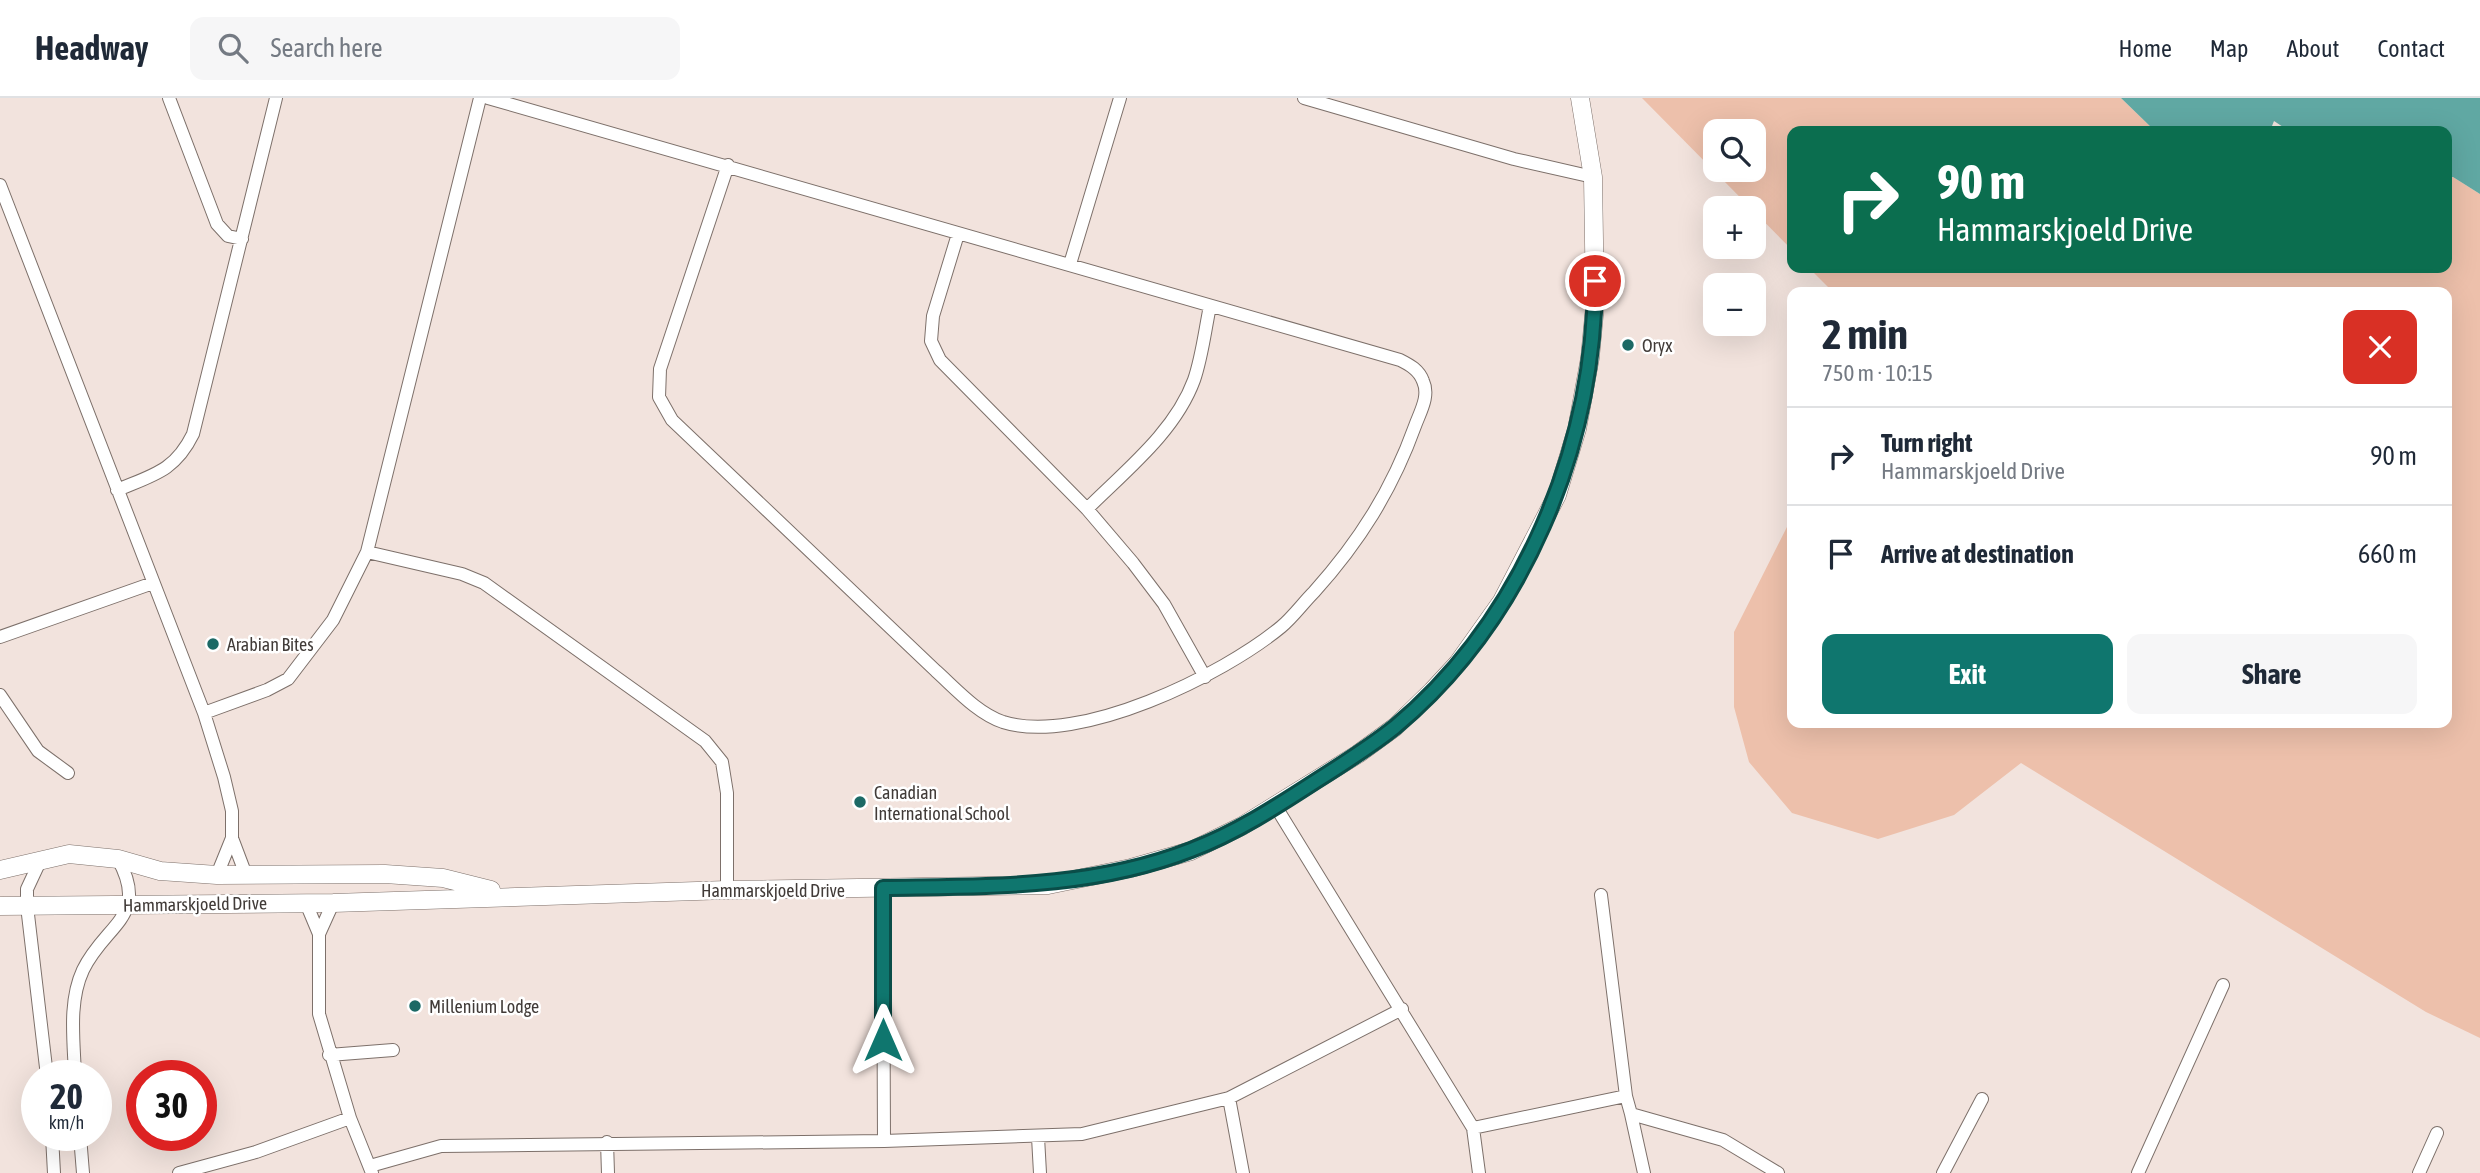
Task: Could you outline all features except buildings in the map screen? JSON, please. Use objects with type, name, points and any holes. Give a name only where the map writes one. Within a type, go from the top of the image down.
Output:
[{"type":"main road","name":"Hammarskjoeld Drive","points":[[0,906],[306,903],[515,895],[1048,885],[1131,868],[1191,851],[1276,807],[1395,727],[1458,663],[1503,601],[1522,568],[1557,495],[1577,429],[1590,358],[1595,304],[1593,177],[1580,98]]},
{"type":"main road","name":"Hammarskjoeld Drive","points":[[0,870],[69,854],[118,859],[160,871],[217,875],[364,874],[443,878],[515,895]]},
{"type":"main road","points":[[364,874],[372,888],[368,901]]},
{"type":"street","points":[[169,98],[217,224],[228,236],[242,239]]},
{"type":"street","points":[[117,490],[163,471],[178,460],[193,434],[276,98]]},
{"type":"street","points":[[204,713],[267,690],[288,679],[332,620],[367,552],[480,98]]},
{"type":"street","points":[[488,98],[727,165],[1400,360],[1415,368],[1424,381],[1426,397],[1400,465],[1381,505],[1335,569],[1283,625],[1205,677],[1130,708],[1076,722],[1030,727],[1001,721],[970,703],[672,420],[659,397],[660,369],[727,165]]},
{"type":"street","points":[[1070,264],[1120,98]]},
{"type":"street","points":[[1304,98],[1514,159],[1593,177]]},
{"type":"street","points":[[0,185],[204,713],[232,811],[232,838],[246,875]]},
{"type":"street","points":[[958,234],[933,316],[931,341],[940,360],[1087,509],[1164,604],[1205,677]]},
{"type":"street","points":[[1087,509],[1150,446],[1179,411],[1194,380],[1210,306]]},
{"type":"street","points":[[367,552],[462,574],[484,583],[705,741],[722,762],[724,772],[727,890]]},
{"type":"street","points":[[0,637],[153,583]]},
{"type":"street","points":[[0,695],[38,751],[68,773]]},
{"type":"street","points":[[1276,807],[1473,1128],[1479,1173]]},
{"type":"street","points":[[217,875],[232,838]]},
{"type":"street","points":[[41,859],[27,889],[27,906],[45,1060]]},
{"type":"street","points":[[74,1060],[73,1012],[83,970],[130,905],[130,889],[118,859]]},
{"type":"street","points":[[883,888],[884,1141]]},
{"type":"street","points":[[1601,895],[1626,1096],[1644,1173]]},
{"type":"street","points":[[333,902],[320,934],[319,1014],[329,1055],[350,1118],[371,1169],[441,1146],[607,1142],[884,1141],[1082,1134],[1229,1098],[1402,1009]]},
{"type":"street","points":[[306,903],[320,934]]},
{"type":"street","points":[[2138,1173],[2223,985]]},
{"type":"street","points":[[329,1055],[393,1050]]},
{"type":"street","points":[[1473,1128],[1626,1096]]},
{"type":"street","points":[[1229,1098],[1243,1173]]},
{"type":"street","points":[[1943,1173],[1982,1099]]},
{"type":"street","points":[[1631,1114],[1723,1140],[1778,1173]]},
{"type":"street","points":[[184,1172],[256,1152],[350,1118]]},
{"type":"street","points":[[2419,1173],[2437,1133]]},
{"type":"street","points":[[1038,1137],[1040,1173]]},
{"type":"street","points":[[607,1142],[608,1173]]},
{"type":"street","points":[[53,1151],[54,1173]]},
{"type":"street","points":[[81,1151],[83,1173]]},
{"type":"shaded area","points":[[1642,98],[2121,98],[2150,126],[1787,126],[1787,245],[1766,224],[1766,196],[1739,196],[1725,182],[1766,182],[1766,119],[1703,119],[1703,160]]},
{"type":"shaded area","points":[[2452,177],[2480,194],[2480,1038],[2426,1012],[2021,763],[1954,815],[1878,839],[1792,813],[1749,762],[1734,707],[1734,632],[1787,527],[1787,728],[2452,728],[2452,287],[1828,287],[1814,273],[2452,273]]},
{"type":"water","points":[[2121,98],[2480,98],[2480,194],[2452,177],[2452,126],[2282,126],[2274,121],[2272,126],[2150,126]]},
{"type":"place","name":"Oryx","points":[[1628,345]]},
{"type":"place","name":"Arabian Bites","points":[[213,644]]},
{"type":"place","name":"Canadian International School","points":[[860,802]]},
{"type":"place","name":"Millenium Lodge","points":[[415,1006]]},
{"type":"route","points":[[883,1040],[883,888],[1048,885],[1131,868],[1191,851],[1242,827],[1358,754],[1395,727],[1432,691],[1458,663],[1503,601],[1557,495],[1577,429],[1590,358],[1595,281]]}]
